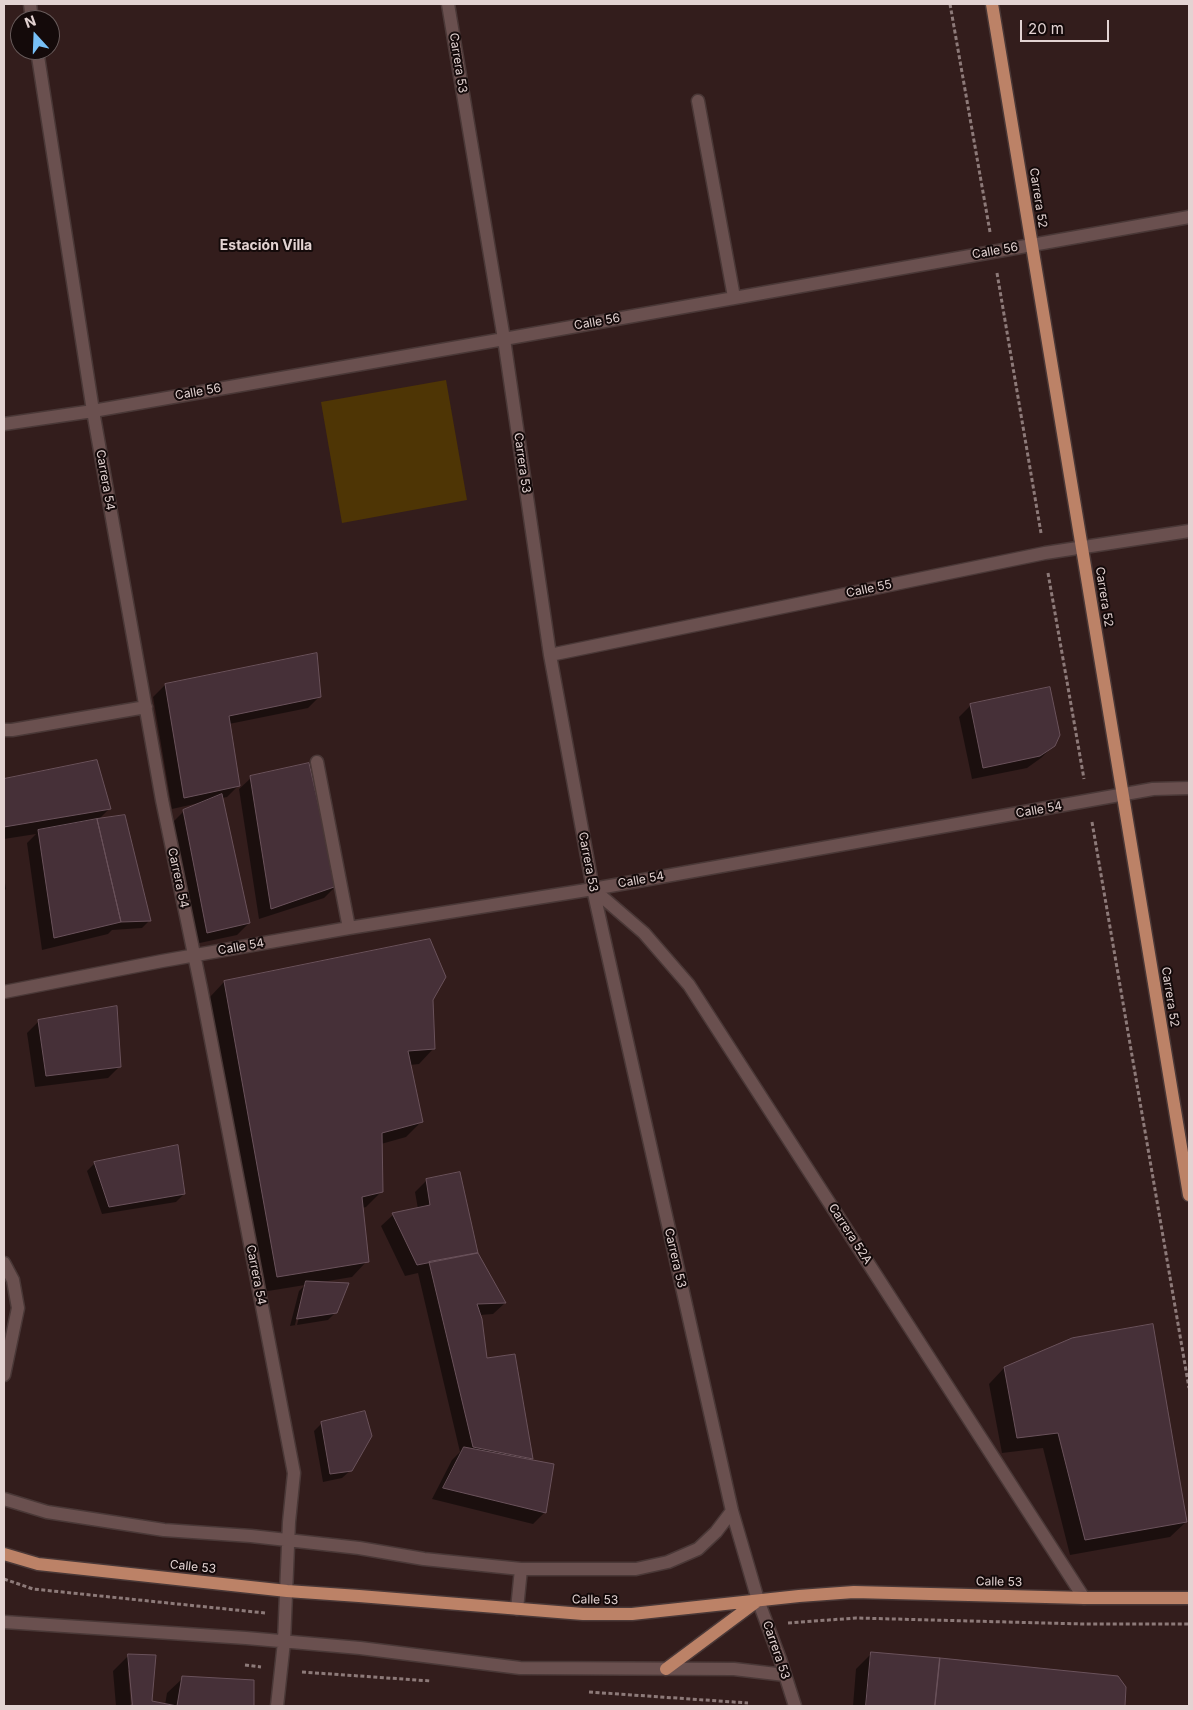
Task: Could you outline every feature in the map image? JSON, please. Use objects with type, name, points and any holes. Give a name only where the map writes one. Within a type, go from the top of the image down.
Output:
[{"type":"main road","name":"Carrera 52","points":[[992,4],[1189,1195]]},
{"type":"main road","name":"Calle 53","points":[[4,1554],[38,1564],[286,1591],[582,1614],[632,1614],[807,1595],[854,1592],[1084,1598],[1189,1598]]},
{"type":"main road","points":[[666,1669],[758,1600]]},
{"type":"street","name":"Carrera 53","points":[[448,4],[504,339],[550,655],[592,889],[732,1512],[758,1600],[795,1706]]},
{"type":"street","name":"Carrera 54","points":[[39,60],[93,410],[162,800],[201,988],[294,1473],[289,1522],[284,1642],[277,1706]]},
{"type":"street","points":[[698,101],[734,297]]},
{"type":"street","name":"Calle 56","points":[[4,424],[504,339],[1189,217]]},
{"type":"street","name":"Calle 55","points":[[550,655],[1045,553],[1189,531]]},
{"type":"street","points":[[4,730],[146,707]]},
{"type":"street","points":[[317,762],[349,928]]},
{"type":"street","name":"Calle 54","points":[[4,992],[349,928],[592,889],[1153,789],[1189,788]]},
{"type":"street","name":"Carrera 52A","points":[[592,889],[644,933],[689,985],[1084,1598]]},
{"type":"street","points":[[4,1263],[13,1280],[18,1308],[4,1375]]},
{"type":"street","points":[[4,1499],[48,1512],[164,1530],[359,1548],[424,1559],[521,1569],[636,1569],[668,1562],[698,1549],[716,1532],[732,1512]]},
{"type":"street","points":[[517,1609],[521,1569]]},
{"type":"street","points":[[4,1622],[246,1638],[360,1648],[520,1668],[734,1669],[785,1675]]},
{"type":"path","points":[[950,4],[1189,1388]]},
{"type":"shaded area","points":[[446,380],[467,500],[342,523],[321,402]]},
{"type":"building","points":[[317,653],[321,697],[229,716],[240,786],[184,798],[165,684]]},
{"type":"building","points":[[1050,687],[1060,735],[1055,746],[1040,756],[983,768],[970,704]]},
{"type":"building","points":[[97,760],[111,809],[4,827],[4,779]]},
{"type":"building","points":[[309,763],[337,886],[271,909],[250,776]]},
{"type":"building","points":[[222,794],[250,923],[207,933],[183,810]]},
{"type":"building","points":[[125,815],[151,921],[121,922],[97,819]]},
{"type":"building","points":[[97,819],[121,922],[54,938],[38,830]]},
{"type":"building","points":[[430,939],[446,977],[433,1000],[435,1049],[408,1051],[423,1122],[382,1133],[383,1192],[362,1197],[369,1262],[277,1277],[224,981]]},
{"type":"building","points":[[117,1006],[121,1067],[46,1076],[38,1020]]},
{"type":"building","points":[[178,1145],[185,1194],[109,1207],[94,1162]]},
{"type":"building","points":[[460,1172],[478,1253],[417,1265],[392,1213],[430,1205],[426,1179]]},
{"type":"building","points":[[478,1253],[506,1303],[477,1304],[482,1319],[487,1358],[515,1354],[533,1459],[473,1447],[429,1262]]},
{"type":"building","points":[[306,1281],[349,1283],[337,1313],[297,1319]]},
{"type":"building","points":[[1153,1324],[1187,1522],[1085,1540],[1058,1433],[1017,1438],[1004,1367],[1072,1338]]},
{"type":"building","points":[[365,1411],[372,1436],[352,1471],[330,1474],[321,1422]]},
{"type":"building","points":[[464,1447],[554,1464],[546,1513],[443,1488]]},
{"type":"building","points":[[871,1652],[940,1658],[935,1706],[866,1706]]},
{"type":"building","points":[[128,1654],[156,1655],[152,1701],[177,1706],[128,1706],[132,1705]]},
{"type":"building","points":[[940,1658],[1118,1676],[1126,1687],[1125,1706],[935,1706]]},
{"type":"building","points":[[182,1676],[254,1680],[254,1706],[177,1706]]},
{"type":"district","name":"Estación Villa","points":[[266,246]]}]
